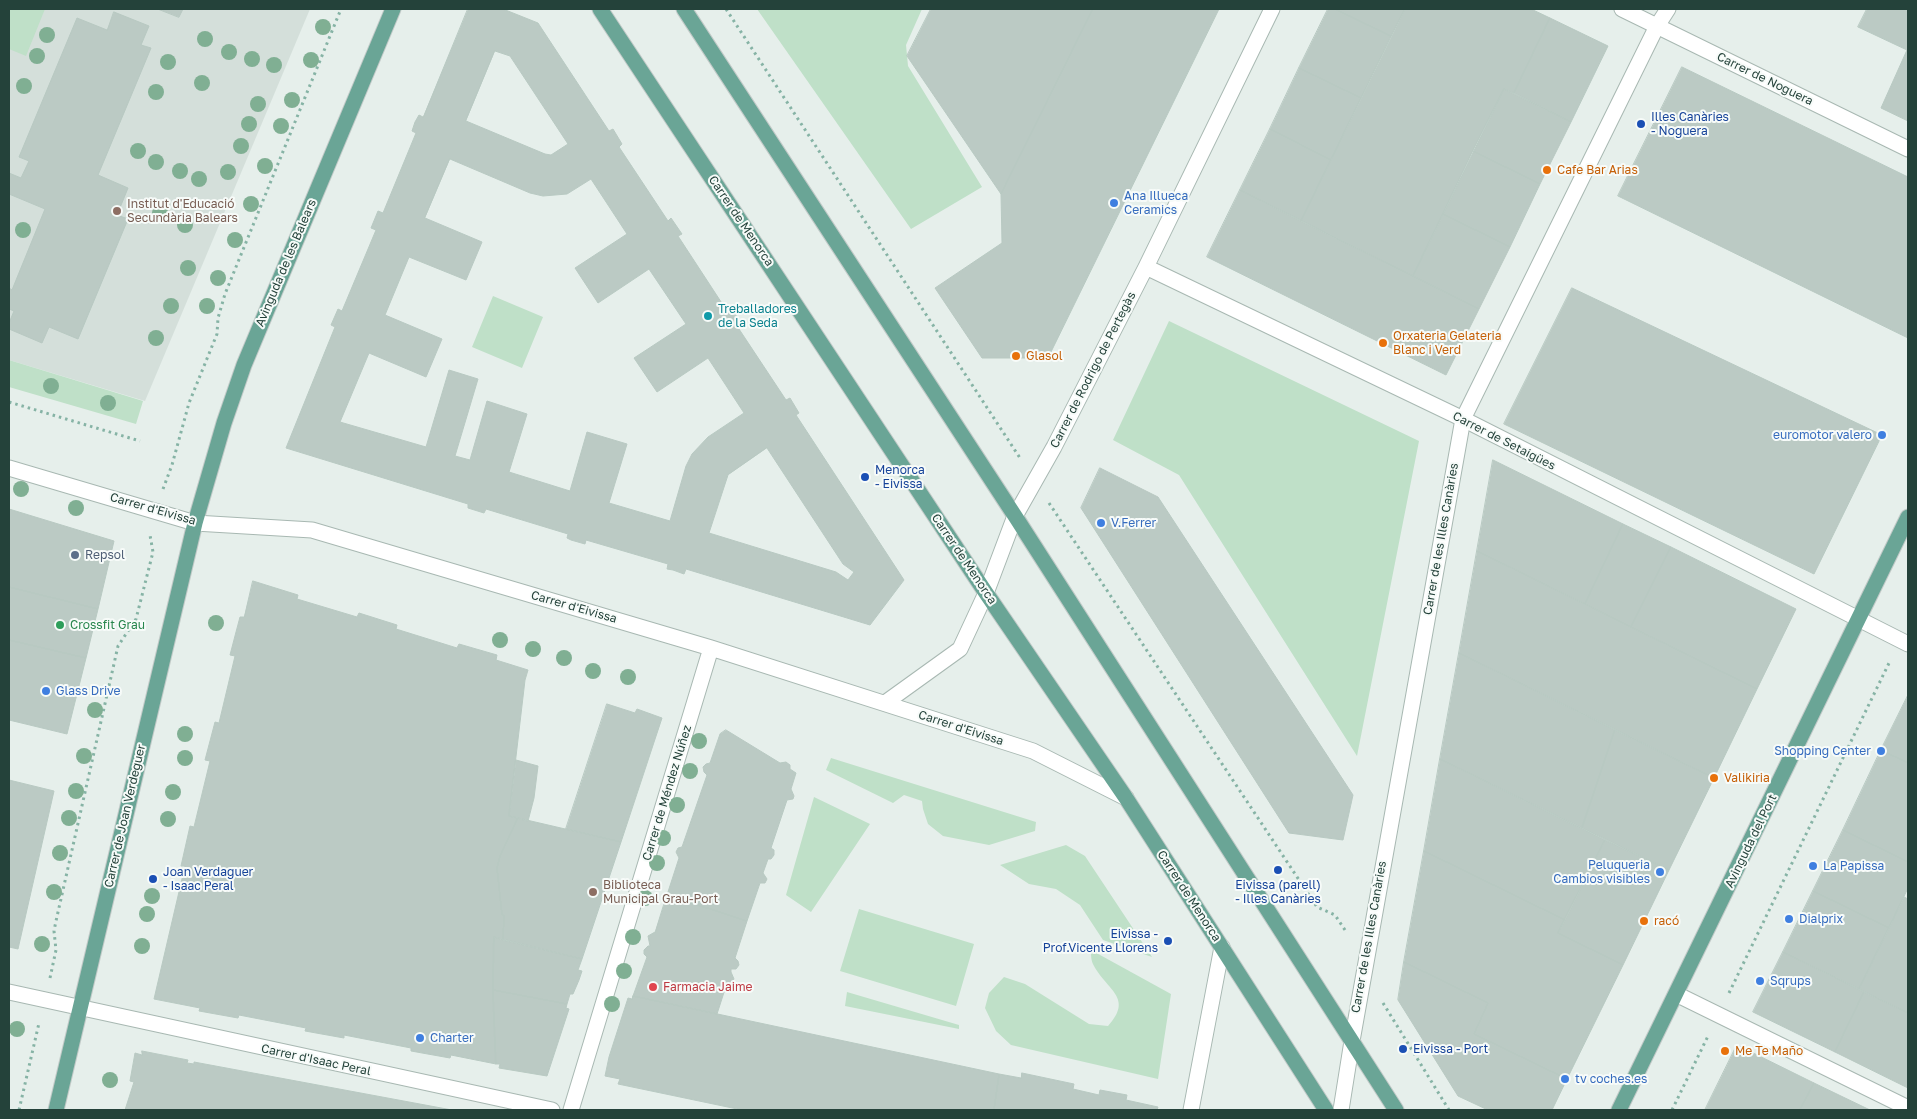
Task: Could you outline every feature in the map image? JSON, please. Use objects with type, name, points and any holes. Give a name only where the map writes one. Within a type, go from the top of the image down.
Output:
[{"type":"main road","name":"Avinguda de les Balears","points":[[196,522],[224,423],[244,365],[393,9]]},
{"type":"main road","name":"Carrer de Menorca","points":[[600,9],[986,592],[1126,798],[1326,1110]]},
{"type":"main road","points":[[684,9],[1015,516],[1396,1110]]},
{"type":"main road","name":"Avinguda del Port","points":[[1619,1110],[1908,517]]},
{"type":"main road","name":"Carrer de Joan Verdeguer","points":[[56,1110],[196,522]]},
{"type":"street","name":"Carrer de Rodrigo de Pertegàs","points":[[885,703],[960,649],[986,592],[1015,516],[1054,447],[1146,268],[1272,9]]},
{"type":"street","name":"Carrer de Noguera","points":[[1622,9],[1908,149]]},
{"type":"street","name":"Carrer de les Illes Canàries","points":[[1340,1110],[1462,419],[1657,26],[1668,9]]},
{"type":"street","name":"Carrer de Setaigües","points":[[1146,268],[1462,419],[1908,644]]},
{"type":"street","name":"Carrer d'Eivissa","points":[[9,468],[196,522],[312,530],[711,648],[1033,750],[1126,798]]},
{"type":"street","name":"Carrer de Méndez Núñez","points":[[571,1110],[711,648]]},
{"type":"street","points":[[1191,1110],[1222,947]]},
{"type":"street","name":"Carrer d'Isaac Peral","points":[[9,992],[80,1009],[552,1110]]},
{"type":"street","points":[[1676,994],[1908,1108]]},
{"type":"path","points":[[19,1110],[56,950],[54,931],[56,921],[118,646],[136,619],[152,552],[150,530],[154,510],[172,465],[189,403],[217,334],[218,318],[225,294],[341,9]]},
{"type":"path","points":[[726,9],[1013,449]]},
{"type":"path","points":[[9,402],[140,441]]},
{"type":"path","points":[[1047,500],[1317,907],[1335,915]]},
{"type":"path","points":[[1728,995],[1891,661]]},
{"type":"path","points":[[1382,1001],[1449,1110]]},
{"type":"path","points":[[1672,1110],[1712,1027]]},
{"type":"shaded area","name":"Institut d'Educació Secundària Balears","points":[[9,9],[310,9],[145,401],[9,360]]},
{"type":"green space","points":[[9,9],[45,9],[26,56],[9,49]]},
{"type":"green space","points":[[757,9],[922,9],[906,45],[908,66],[982,187],[911,229]]},
{"type":"green space","points":[[493,296],[543,317],[522,368],[472,347]]},
{"type":"green space","points":[[1169,321],[1419,441],[1357,756],[1179,475],[1113,440]]},
{"type":"green space","points":[[9,360],[143,401],[136,424],[9,387]]},
{"type":"green space","points":[[831,758],[1036,822],[1035,831],[989,845],[943,836],[928,824],[922,801],[904,795],[893,803],[826,770]]},
{"type":"green space","points":[[814,797],[870,824],[811,912],[786,895]]},
{"type":"green space","points":[[1066,845],[1085,856],[1152,957],[1103,940],[1080,905],[1056,889],[1029,884],[1000,865]]},
{"type":"green space","points":[[859,909],[974,944],[956,1006],[840,971]]},
{"type":"green space","points":[[1091,950],[1171,994],[1158,1079],[1011,1045],[996,1031],[985,1008],[989,993],[1004,977],[1025,984],[1089,1024],[1108,1026],[1119,1008],[1118,1001],[1116,994],[1094,966]]},
{"type":"green space","points":[[847,992],[959,1025],[959,1029],[845,1006]]},
{"type":"building","points":[[158,9],[183,9],[179,17]]},
{"type":"building","name":"Treballadores de la Seda","points":[[468,9],[503,9],[538,23],[609,131],[613,129],[622,144],[619,147],[668,221],[671,218],[682,234],[678,236],[727,311],[731,308],[741,323],[737,326],[786,400],[790,398],[799,413],[796,415],[904,580],[870,625],[686,569],[684,574],[667,569],[668,564],[586,540],[585,544],[571,540],[567,538],[568,534],[486,509],[484,513],[468,508],[468,504],[286,448],[335,327],[331,325],[338,309],[342,311],[376,230],[371,228],[378,211],[383,213],[416,133],[412,131],[415,122],[419,115],[423,117]],"holes":[[[495,51],[510,56],[568,144],[551,155],[545,154],[466,121]],[[450,159],[530,193],[543,196],[567,194],[591,179],[627,234],[575,268],[598,303],[649,269],[686,324],[634,358],[657,392],[708,358],[744,413],[708,437],[692,454],[686,466],[670,521],[609,503],[627,444],[587,432],[570,491],[509,472],[527,414],[487,401],[470,460],[455,456],[478,379],[449,370],[426,447],[340,422],[369,353],[426,377],[442,339],[385,315],[409,257],[466,280],[482,242],[425,218]],[[767,448],[843,564],[854,572],[848,580],[836,572],[709,533],[728,475]]]},
{"type":"building","points":[[931,9],[1093,9],[1001,194],[907,56]]},
{"type":"building","points":[[1093,9],[1219,9],[1048,358],[982,358],[935,288],[1002,243],[1001,194]]},
{"type":"building","points":[[1328,9],[1335,9],[1391,36],[1361,98],[1299,68]]},
{"type":"building","points":[[1335,9],[1405,9],[1391,36]]},
{"type":"building","points":[[1405,9],[1531,9],[1550,18],[1514,93],[1504,89],[1413,276],[1301,221]]},
{"type":"building","points":[[1867,9],[1908,9],[1908,121],[1881,108],[1907,50],[1858,27]]},
{"type":"building","points":[[114,12],[149,26],[141,45],[151,48],[98,175],[128,188],[117,215],[128,219],[78,339],[49,327],[42,343],[9,329],[9,323],[14,311],[9,309],[9,288],[12,290],[45,209],[9,194],[9,173],[21,178],[29,161],[19,157],[77,18],[107,30]]},
{"type":"building","points":[[1550,18],[1608,46],[1571,122],[1514,93]]},
{"type":"building","points":[[1682,67],[1908,177],[1908,338],[1618,196]]},
{"type":"building","points":[[1299,68],[1361,98],[1331,160],[1270,129]]},
{"type":"building","points":[[1504,89],[1571,122],[1540,184],[1473,151]]},
{"type":"building","points":[[1270,129],[1331,160],[1301,221],[1240,190]]},
{"type":"building","points":[[1473,151],[1540,184],[1510,247],[1443,214]]},
{"type":"building","points":[[1240,190],[1479,309],[1446,375],[1207,257]]},
{"type":"building","points":[[1443,214],[1510,247],[1479,309],[1413,276]]},
{"type":"building","points":[[1572,288],[1882,435],[1814,574],[1504,424]]},
{"type":"building","points":[[1493,460],[1623,524],[1585,604],[1477,551]]},
{"type":"building","points":[[1100,468],[1158,497],[1353,795],[1343,840],[1289,833],[1081,508]]},
{"type":"building","points":[[9,509],[114,541],[98,609],[9,587]]},
{"type":"building","points":[[1623,524],[1671,547],[1631,627],[1585,604]]},
{"type":"building","points":[[1671,547],[1796,609],[1757,689],[1631,627]]},
{"type":"building","points":[[1477,551],[1757,689],[1714,778],[1459,653]]},
{"type":"building","points":[[253,581],[298,595],[297,599],[357,617],[359,613],[397,625],[396,629],[457,648],[459,644],[497,655],[496,660],[528,670],[525,680],[509,816],[518,818],[500,856],[497,868],[502,915],[504,915],[503,940],[494,937],[493,990],[496,1064],[451,1055],[450,1058],[411,1051],[411,1048],[344,1035],[344,1038],[305,1031],[306,1028],[239,1015],[238,1018],[199,1011],[200,1008],[154,999],[185,866],[181,866],[190,826],[194,827],[210,761],[205,760],[215,722],[219,723],[235,656],[230,655],[240,617],[244,617]]},
{"type":"building","points":[[9,587],[98,609],[86,658],[9,640]]},
{"type":"building","points":[[9,640],[86,658],[67,734],[9,720]]},
{"type":"building","points":[[1459,653],[1615,730],[1582,828],[1440,759]]},
{"type":"building","points":[[1908,695],[1908,763],[1881,750]]},
{"type":"building","points":[[607,704],[635,713],[637,709],[662,718],[621,842],[566,829]]},
{"type":"building","points":[[726,730],[780,763],[786,762],[790,765],[790,769],[796,773],[791,789],[794,796],[793,799],[787,800],[771,848],[774,850],[774,855],[771,859],[768,859],[763,873],[767,879],[765,883],[760,883],[747,921],[667,895],[679,858],[676,852],[678,848],[682,847],[707,775],[703,767],[710,763],[720,734]]},
{"type":"building","points":[[1615,730],[1714,778],[1669,870],[1582,828]]},
{"type":"building","points":[[1881,750],[1908,763],[1908,862],[1843,830]]},
{"type":"building","points":[[1440,759],[1605,840],[1565,920],[1424,851]]},
{"type":"building","points":[[516,760],[538,766],[534,798],[528,821],[509,816]]},
{"type":"building","points":[[9,780],[54,791],[18,949],[9,947]]},
{"type":"building","points":[[518,818],[621,842],[582,959],[503,940],[504,915],[502,915],[497,868],[500,856]]},
{"type":"building","points":[[1843,830],[1908,862],[1908,888],[1889,928],[1813,891]]},
{"type":"building","points":[[1605,840],[1669,870],[1623,965],[1558,933]]},
{"type":"building","points":[[1424,851],[1565,920],[1558,933],[1623,965],[1567,1079],[1474,1034],[1488,1003],[1404,962]]},
{"type":"building","points":[[1813,891],[1889,928],[1859,989],[1783,952]]},
{"type":"building","points":[[667,895],[747,921],[735,958],[739,965],[736,969],[731,969],[734,979],[732,982],[727,983],[717,1014],[633,996],[647,957],[644,954],[644,950],[650,946],[648,936],[655,932]]},
{"type":"building","points":[[1904,897],[1908,899],[1908,1013],[1859,989]]},
{"type":"building","points":[[494,937],[582,959],[578,970],[582,971],[579,980],[573,994],[570,994],[567,1004],[493,990]]},
{"type":"building","points":[[1783,952],[1864,992],[1835,1052],[1753,1012]]},
{"type":"building","points":[[1404,962],[1488,1003],[1474,1034],[1567,1079],[1552,1110],[1488,1110],[1458,1096],[1398,1000]]},
{"type":"building","points":[[493,990],[567,1004],[566,1008],[569,1009],[547,1076],[499,1068],[500,1064],[496,1064]]},
{"type":"building","points":[[1864,992],[1908,1013],[1908,1088],[1835,1052]]},
{"type":"building","points":[[633,996],[999,1074],[994,1110],[742,1110],[618,1084],[620,1079],[605,1076],[609,1057],[628,998],[632,999]]},
{"type":"building","points":[[1737,1045],[1814,1083],[1800,1110],[1705,1110]]},
{"type":"building","points":[[142,1051],[188,1060],[187,1063],[194,1064],[194,1062],[452,1110],[125,1110],[134,1082],[130,1081],[135,1053],[142,1055]]},
{"type":"building","points":[[1022,1073],[1074,1084],[1073,1089],[1099,1095],[1100,1090],[1127,1095],[1126,1100],[1158,1107],[1157,1110],[994,1110],[999,1074],[1021,1078]]},
{"type":"building","points":[[1814,1083],[1870,1110],[1800,1110]]},
{"type":"place","name":"Illes Canàries - Noguera","points":[[1641,124]]},
{"type":"place","name":"Cafe Bar Arias","points":[[1547,170]]},
{"type":"place","name":"Ana Illueca Ceramics","points":[[1114,203]]},
{"type":"place","name":"Institut d'Educació Secundària Balears","points":[[117,211]]},
{"type":"place","name":"Treballadores de la Seda","points":[[708,316]]},
{"type":"place","name":"Orxateria Gelateria Blanc i Verd","points":[[1383,343]]},
{"type":"place","name":"Glasol","points":[[1016,356]]},
{"type":"place","name":"euromotor valero","points":[[1882,435]]},
{"type":"place","name":"Menorca - Eivissa","points":[[865,477]]},
{"type":"place","name":"V.Ferrer","points":[[1101,523]]},
{"type":"place","name":"Repsol","points":[[75,555]]},
{"type":"place","name":"Crossfit Grau","points":[[60,625]]},
{"type":"place","name":"Glass Drive","points":[[46,691]]},
{"type":"place","name":"Shopping Center","points":[[1881,751]]},
{"type":"place","name":"Valikiria","points":[[1714,778]]},
{"type":"place","name":"La Papissa","points":[[1813,866]]},
{"type":"place","name":"Eivissa (parell) - Illes Canàries","points":[[1278,870]]},
{"type":"place","name":"Peluqueria Cambios visibles","points":[[1660,872]]},
{"type":"place","name":"Joan Verdaguer - Isaac Peral","points":[[153,879]]},
{"type":"place","name":"Biblioteca Municipal Grau-Port","points":[[593,892]]},
{"type":"place","name":"Dialprix","points":[[1789,919]]},
{"type":"place","name":"racó","points":[[1644,921]]},
{"type":"place","name":"Eivissa - Prof.Vicente Llorens","points":[[1168,941]]},
{"type":"place","name":"Sqrups","points":[[1760,981]]},
{"type":"place","name":"Farmacia Jaime","points":[[653,987]]},
{"type":"place","name":"Charter","points":[[420,1038]]},
{"type":"place","name":"Eivissa - Port","points":[[1403,1049]]},
{"type":"place","name":"Me Te Maño","points":[[1725,1051]]},
{"type":"place","name":"tv coches.es","points":[[1565,1079]]}]
